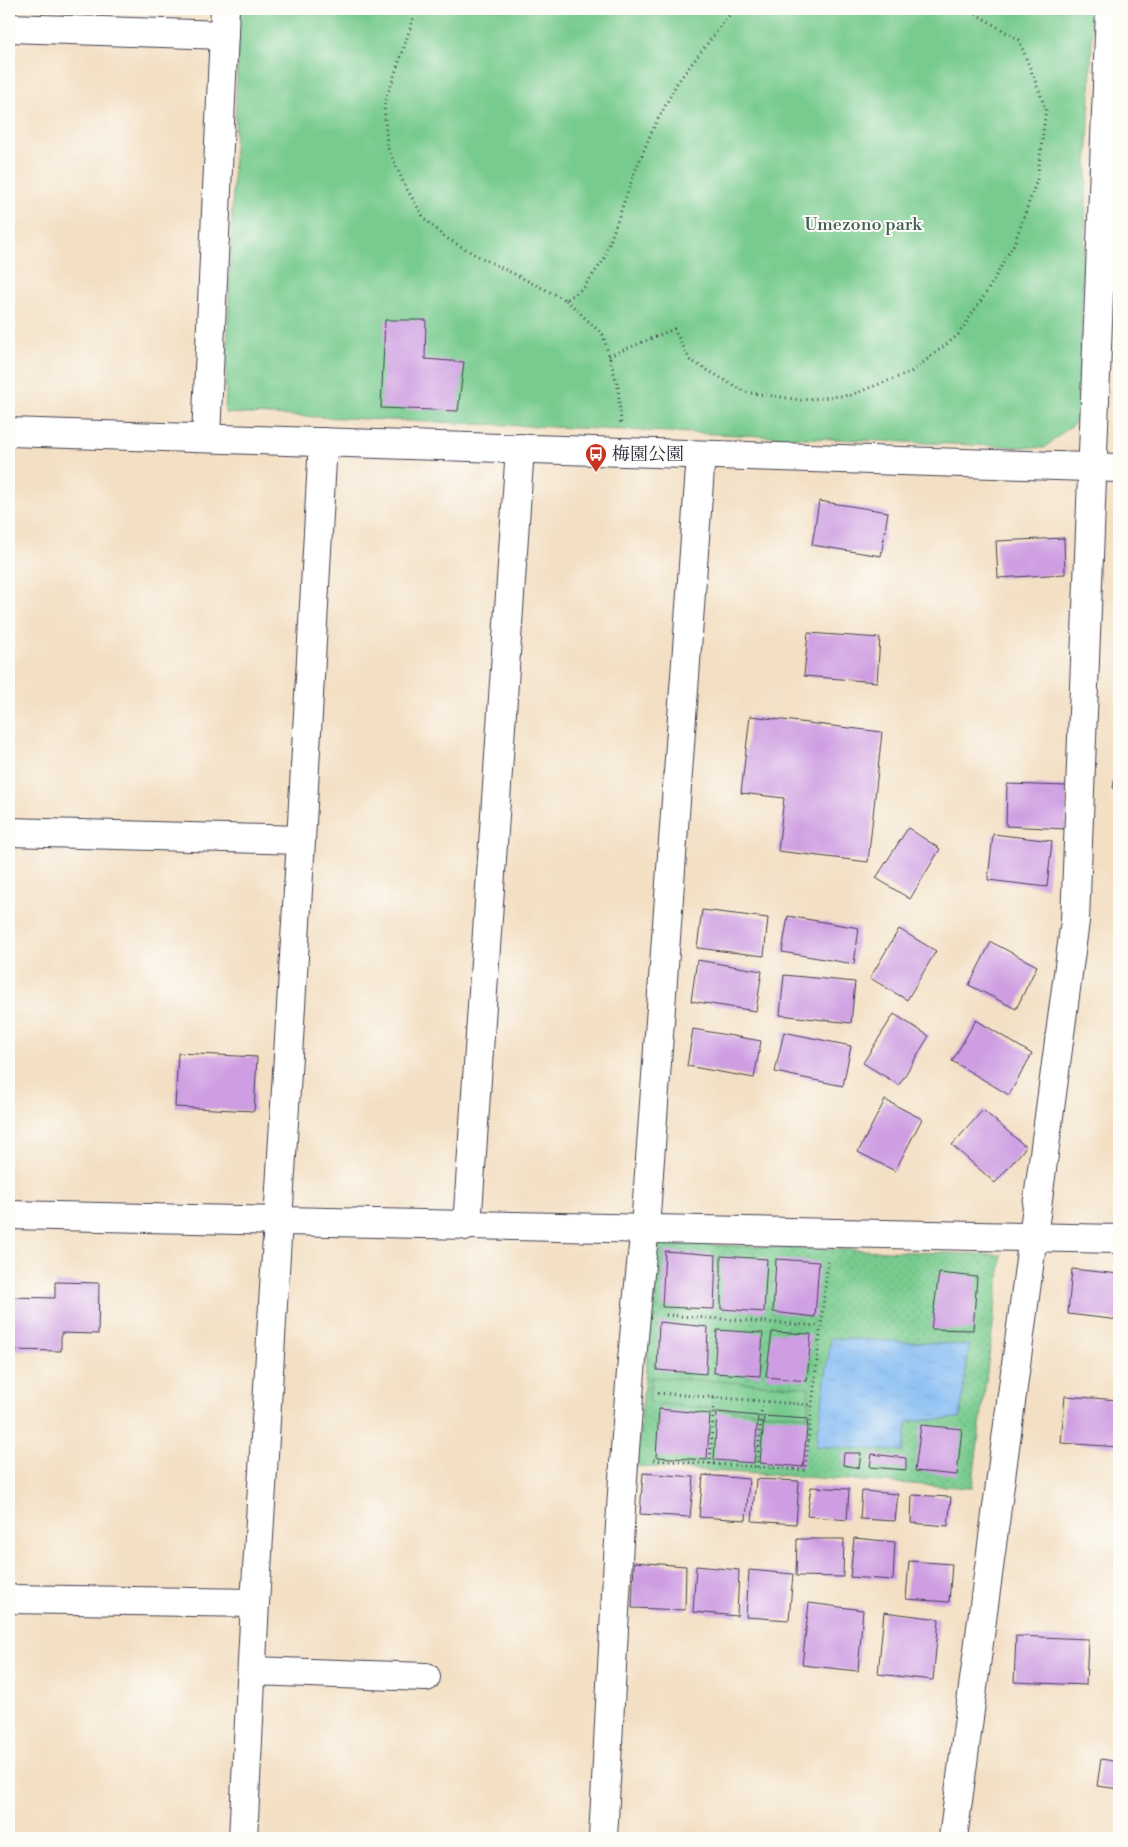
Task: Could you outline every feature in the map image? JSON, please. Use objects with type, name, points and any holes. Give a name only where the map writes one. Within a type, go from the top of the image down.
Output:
[{"type":"street","points":[[206,438],[226,9]]},
{"type":"street","points":[[954,1838],[1075,921],[1091,467],[1114,50],[1110,9]]},
{"type":"street","points":[[9,28],[224,35]]},
{"type":"street","points":[[9,432],[1119,468]]},
{"type":"street","points":[[244,1838],[255,1603],[302,840],[322,442]]},
{"type":"street","points":[[467,1226],[520,448]]},
{"type":"street","points":[[603,1838],[624,1458],[645,1228],[701,454]]},
{"type":"street","points":[[9,832],[302,840]]},
{"type":"street","points":[[9,1215],[1119,1239]]},
{"type":"street","points":[[9,1599],[255,1603]]},
{"type":"street","points":[[252,1671],[426,1677]]},
{"type":"path","points":[[416,9],[384,106],[387,146],[405,186],[424,218],[443,236],[474,254],[566,300],[603,335],[618,387],[622,452]]},
{"type":"path","points":[[566,300],[584,287],[602,261],[651,133],[677,83],[734,9]]},
{"type":"path","points":[[609,356],[674,329],[690,360],[745,392],[801,400],[851,395],[911,372],[958,335],[986,293],[1014,244],[1037,180],[1046,110],[1019,40],[968,9]]},
{"type":"path","points":[[624,1458],[805,1470],[832,1233]]},
{"type":"path","points":[[636,1313],[818,1326]]},
{"type":"path","points":[[629,1391],[812,1405]]},
{"type":"path","points":[[710,1464],[714,1398]]},
{"type":"path","points":[[757,1467],[762,1402]]},
{"type":"green space","name":"Umezono park","points":[[239,9],[1093,9],[1078,420],[1044,448],[225,413]]},
{"type":"green space","points":[[659,1243],[1002,1255],[972,1488],[636,1466]]},
{"type":"green space","points":[[651,1377],[809,1387],[808,1416],[649,1403]]},
{"type":"water","points":[[831,1338],[969,1345],[960,1418],[908,1421],[903,1451],[816,1446]]},
{"type":"building","points":[[148,9],[189,9],[189,13],[148,11]]},
{"type":"building","points":[[385,320],[426,320],[425,359],[464,362],[458,411],[381,408]]},
{"type":"building","points":[[819,501],[888,512],[881,556],[812,545]]},
{"type":"building","points":[[1064,538],[1065,574],[998,578],[996,541]]},
{"type":"building","points":[[808,633],[880,638],[877,682],[804,676]]},
{"type":"building","points":[[750,716],[882,732],[868,862],[778,851],[784,798],[741,793]]},
{"type":"building","points":[[1119,756],[1119,789],[1113,788]]},
{"type":"building","points":[[1007,784],[1067,786],[1066,829],[1006,826]]},
{"type":"building","points":[[908,828],[940,849],[910,899],[876,878]]},
{"type":"building","points":[[993,834],[1052,841],[1047,887],[988,880]]},
{"type":"building","points":[[702,910],[768,918],[764,956],[697,948]]},
{"type":"building","points":[[788,916],[859,928],[854,964],[782,952]]},
{"type":"building","points":[[899,929],[936,951],[907,1000],[870,978]]},
{"type":"building","points":[[991,942],[1037,966],[1016,1009],[969,985]]},
{"type":"building","points":[[697,960],[762,971],[756,1011],[691,1001]]},
{"type":"building","points":[[784,975],[855,982],[851,1023],[780,1015]]},
{"type":"building","points":[[894,1014],[929,1036],[899,1085],[863,1063]]},
{"type":"building","points":[[976,1020],[1032,1054],[1009,1095],[952,1061]]},
{"type":"building","points":[[1118,1026],[1119,1038],[1117,1038]]},
{"type":"building","points":[[693,1029],[761,1041],[754,1078],[687,1066]]},
{"type":"building","points":[[784,1032],[851,1046],[843,1086],[775,1072]]},
{"type":"building","points":[[178,1053],[257,1057],[254,1111],[175,1107]]},
{"type":"building","points":[[885,1100],[922,1119],[895,1171],[858,1152]]},
{"type":"building","points":[[983,1110],[1026,1147],[995,1183],[952,1145]]},
{"type":"building","points":[[665,1251],[716,1255],[714,1309],[662,1307]]},
{"type":"building","points":[[721,1256],[767,1259],[764,1312],[721,1309]]},
{"type":"building","points":[[776,1259],[819,1262],[815,1317],[773,1312]]},
{"type":"building","points":[[1072,1269],[1119,1274],[1119,1320],[1068,1314]]},
{"type":"building","points":[[939,1273],[977,1277],[973,1330],[931,1329]]},
{"type":"building","points":[[55,1282],[99,1283],[98,1334],[61,1333],[61,1351],[9,1350],[9,1297],[55,1298]]},
{"type":"building","points":[[659,1322],[708,1327],[706,1374],[657,1370]]},
{"type":"building","points":[[717,1330],[763,1333],[760,1376],[714,1373]]},
{"type":"building","points":[[772,1332],[811,1334],[807,1381],[766,1377]]},
{"type":"building","points":[[1065,1396],[1119,1400],[1119,1447],[1061,1443]]},
{"type":"building","points":[[659,1409],[710,1414],[707,1460],[656,1457]]},
{"type":"building","points":[[717,1412],[758,1416],[754,1463],[714,1460]]},
{"type":"building","points":[[764,1416],[808,1419],[803,1467],[760,1463]]},
{"type":"building","points":[[921,1425],[962,1429],[957,1475],[915,1471]]},
{"type":"building","points":[[844,1453],[861,1453],[859,1468],[843,1465]]},
{"type":"building","points":[[872,1454],[906,1458],[906,1470],[870,1467]]},
{"type":"building","points":[[643,1473],[694,1477],[690,1517],[640,1514]]},
{"type":"building","points":[[703,1475],[749,1479],[746,1520],[699,1517]]},
{"type":"building","points":[[756,1479],[799,1481],[796,1524],[752,1521]]},
{"type":"building","points":[[811,1487],[849,1489],[847,1520],[807,1516]]},
{"type":"building","points":[[862,1491],[898,1494],[895,1521],[860,1519]]},
{"type":"building","points":[[912,1495],[951,1497],[948,1526],[911,1523]]},
{"type":"building","points":[[854,1538],[895,1542],[893,1580],[850,1577]]},
{"type":"building","points":[[797,1539],[844,1539],[843,1577],[796,1576]]},
{"type":"building","points":[[909,1561],[952,1564],[949,1602],[906,1599]]},
{"type":"building","points":[[634,1562],[686,1566],[685,1610],[632,1608]]},
{"type":"building","points":[[696,1566],[739,1570],[737,1616],[693,1612]]},
{"type":"building","points":[[749,1570],[793,1574],[789,1620],[746,1617]]},
{"type":"building","points":[[809,1603],[863,1610],[858,1671],[802,1665]]},
{"type":"building","points":[[884,1612],[939,1619],[933,1680],[878,1674]]},
{"type":"building","points":[[1016,1636],[1088,1639],[1086,1685],[1014,1682]]},
{"type":"building","points":[[1101,1759],[1119,1762],[1119,1789],[1097,1786]]},
{"type":"place","name":"梅園公園","points":[[596,473]]}]
